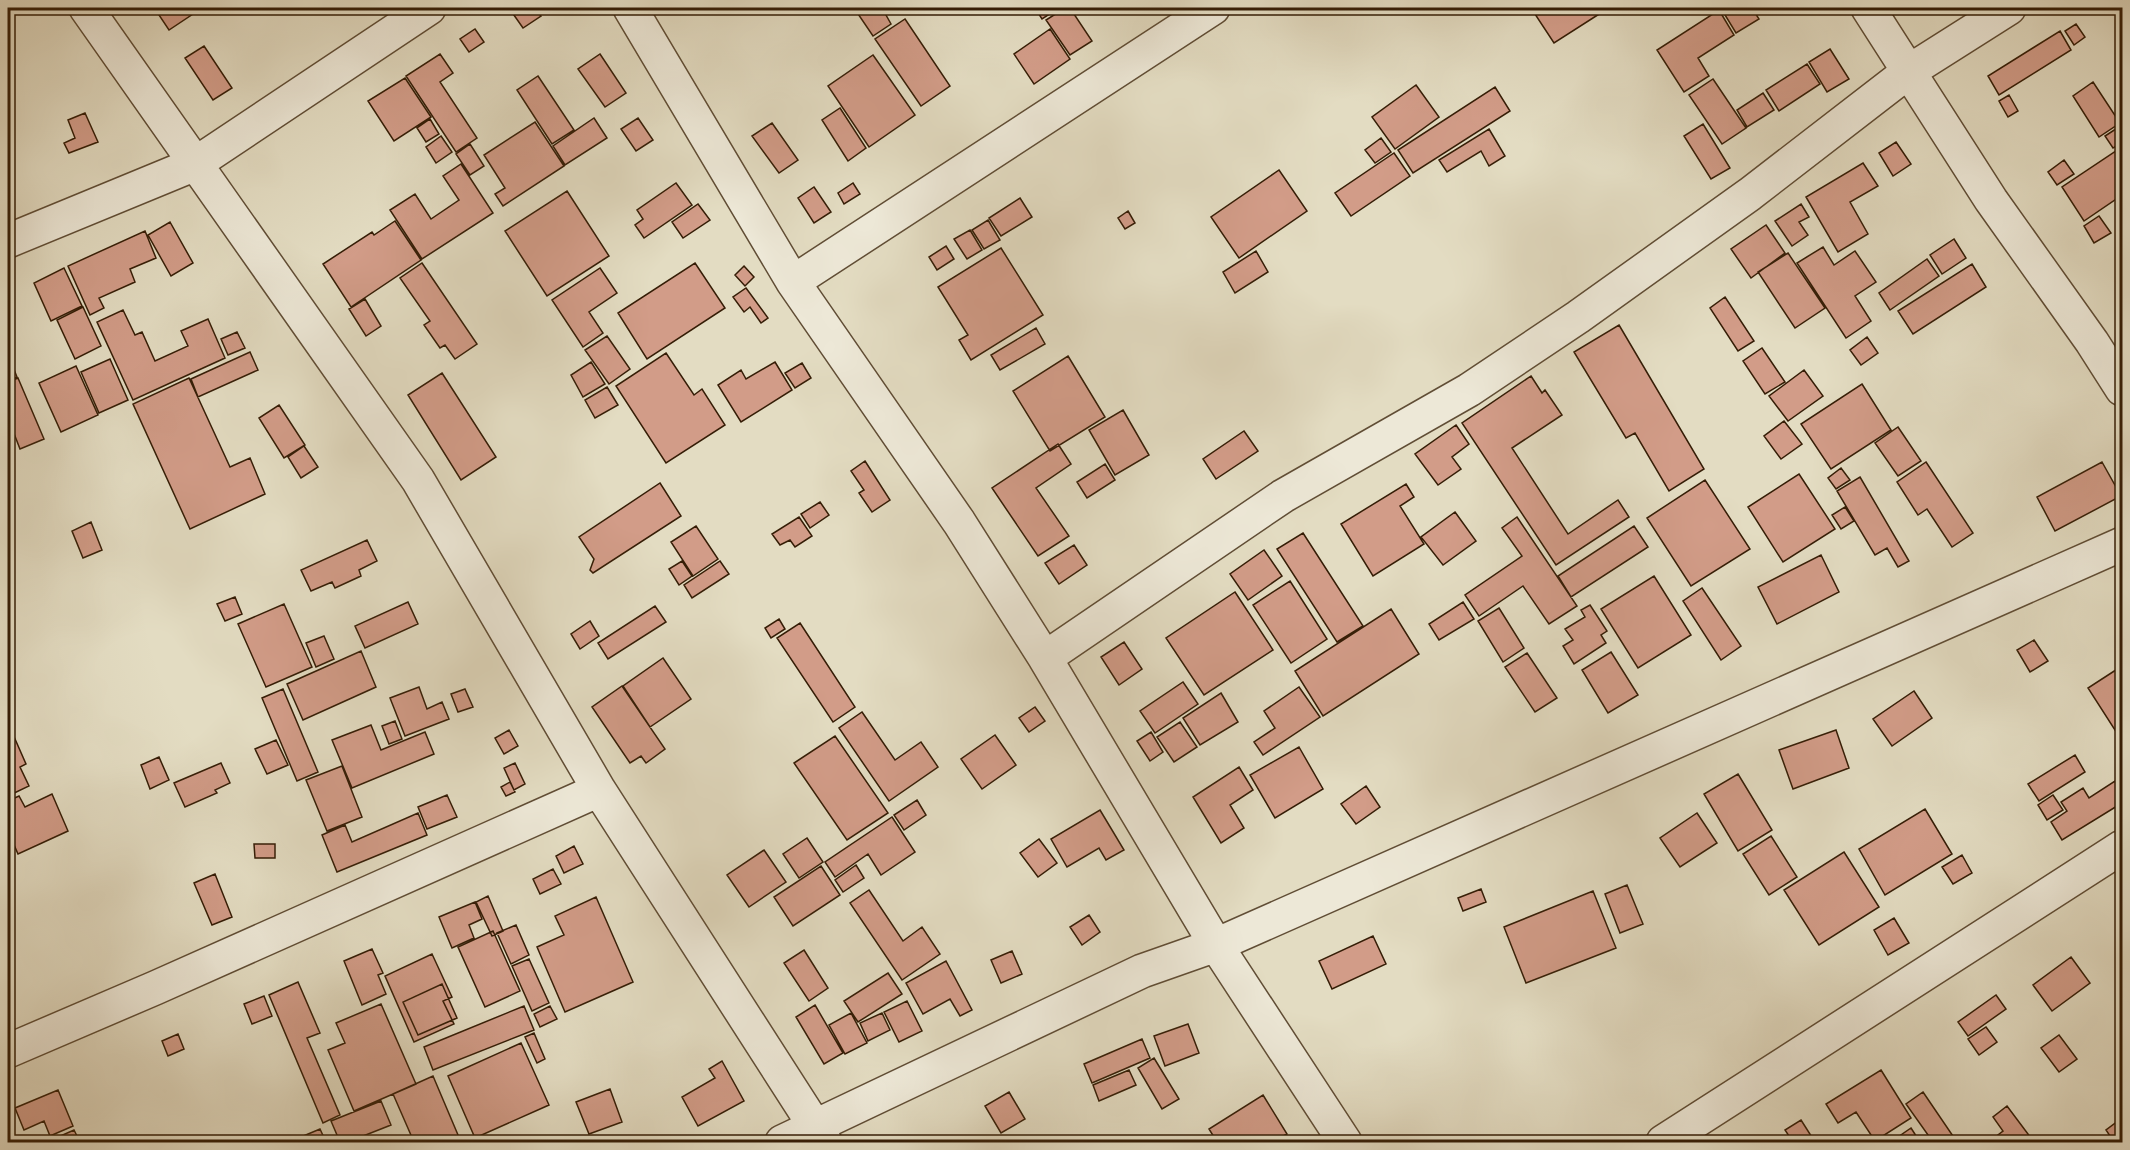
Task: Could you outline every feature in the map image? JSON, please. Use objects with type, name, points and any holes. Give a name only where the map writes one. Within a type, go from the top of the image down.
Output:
[{"type":"street","points":[[86,8],[418,480],[599,790],[821,1135]]},
{"type":"street","points":[[8,241],[195,164],[429,8]]},
{"type":"street","points":[[630,8],[793,282],[959,522],[1045,658],[1216,945],[1345,1143]]},
{"type":"street","points":[[793,282],[1213,8]]},
{"type":"street","points":[[1868,8],[1991,200],[2092,342],[2122,389]]},
{"type":"street","points":[[1045,658],[1283,495],[1469,390],[1578,317],[1750,194],[1908,72],[2009,8]]},
{"type":"street","points":[[782,1143],[821,1135],[1142,971],[1216,945],[2122,544]]},
{"type":"street","points":[[8,1052],[599,790]]},
{"type":"street","points":[[1664,1143],[2122,847]]},
{"type":"building","points":[[171,8],[202,8],[169,30],[159,15]]},
{"type":"building","points":[[509,8],[535,8],[541,16],[523,28]]},
{"type":"building","points":[[854,8],[896,8],[886,15],[891,24],[873,36]]},
{"type":"building","points":[[1035,8],[1059,8],[1042,19]]},
{"type":"building","points":[[1065,8],[1070,8],[1092,41],[1070,55],[1046,20]]},
{"type":"building","points":[[1531,8],[1606,8],[1607,9],[1554,43]]},
{"type":"building","points":[[1752,8],[1759,19],[1736,33],[1722,10]]},
{"type":"building","points":[[1719,10],[1734,35],[1698,58],[1709,76],[1684,92],[1657,50]]},
{"type":"building","points":[[905,19],[950,86],[921,106],[875,39]]},
{"type":"building","points":[[2076,24],[2085,37],[2074,45],[2065,31]]},
{"type":"building","points":[[475,29],[484,42],[469,52],[460,39]]},
{"type":"building","points":[[1050,29],[1070,59],[1034,84],[1014,54]]},
{"type":"building","points":[[2060,31],[2071,50],[1999,95],[1988,76]]},
{"type":"building","points":[[204,46],[232,88],[213,100],[185,58]]},
{"type":"building","points":[[1830,49],[1849,79],[1827,92],[1809,62]]},
{"type":"building","points":[[440,54],[453,73],[440,82],[477,138],[456,152],[406,76]]},
{"type":"building","points":[[600,54],[626,93],[605,107],[578,69]]},
{"type":"building","points":[[873,55],[915,115],[869,147],[828,86]]},
{"type":"building","points":[[1807,64],[1820,84],[1779,111],[1766,90]]},
{"type":"building","points":[[538,76],[574,130],[552,144],[517,90]]},
{"type":"building","points":[[405,78],[431,117],[394,141],[368,101]]},
{"type":"building","points":[[1713,79],[1746,128],[1722,144],[1689,95]]},
{"type":"building","points":[[2093,82],[2120,123],[2099,137],[2073,96]]},
{"type":"building","points":[[1416,85],[1439,117],[1395,149],[1372,117]]},
{"type":"building","points":[[1495,87],[1510,111],[1413,173],[1398,150]]},
{"type":"building","points":[[1763,93],[1774,110],[1747,127],[1737,110]]},
{"type":"building","points":[[2009,95],[2018,111],[2008,117],[1999,101]]},
{"type":"building","points":[[840,108],[866,148],[848,161],[822,120]]},
{"type":"building","points":[[85,113],[98,142],[69,153],[64,143],[75,138],[68,120]]},
{"type":"building","points":[[594,118],[607,138],[565,165],[553,146]]},
{"type":"building","points":[[638,118],[653,140],[636,151],[621,129]]},
{"type":"building","points":[[430,119],[439,134],[426,142],[417,128]]},
{"type":"building","points":[[535,122],[564,166],[503,206],[495,194],[505,188],[484,155]]},
{"type":"building","points":[[772,123],[798,160],[779,173],[752,136]]},
{"type":"building","points":[[1703,124],[1730,168],[1711,179],[1684,136]]},
{"type":"building","points":[[2122,125],[2122,142],[2113,148],[2105,136]]},
{"type":"building","points":[[1489,129],[1505,156],[1489,166],[1481,151],[1447,172],[1439,160]]},
{"type":"building","points":[[441,136],[452,152],[436,163],[426,147]]},
{"type":"building","points":[[1381,138],[1391,152],[1375,163],[1365,150]]},
{"type":"building","points":[[1896,142],[1911,164],[1893,176],[1879,153]]},
{"type":"building","points":[[470,144],[484,166],[470,175],[456,154]]},
{"type":"building","points":[[2122,147],[2122,195],[2084,221],[2062,187]]},
{"type":"building","points":[[1394,153],[1410,176],[1351,216],[1335,193]]},
{"type":"building","points":[[2064,160],[2074,174],[2057,185],[2048,172]]},
{"type":"building","points":[[1863,163],[1878,186],[1850,202],[1868,234],[1838,252],[1806,197]]},
{"type":"building","points":[[461,164],[493,213],[422,259],[390,210],[415,194],[431,219],[459,200],[443,176]]},
{"type":"building","points":[[1279,170],[1307,211],[1239,258],[1211,217]]},
{"type":"building","points":[[676,183],[692,205],[644,238],[635,225],[643,219],[637,210]]},
{"type":"building","points":[[853,183],[860,194],[844,204],[838,193]]},
{"type":"building","points":[[814,187],[831,212],[814,223],[798,198]]},
{"type":"building","points":[[567,191],[609,256],[547,296],[505,231]]},
{"type":"building","points":[[1020,198],[1032,217],[1001,236],[989,218]]},
{"type":"building","points":[[698,204],[710,220],[683,238],[672,222]]},
{"type":"building","points":[[1801,204],[1809,217],[1799,222],[1808,235],[1792,246],[1775,221]]},
{"type":"building","points":[[1128,211],[1135,223],[1125,229],[1118,218]]},
{"type":"building","points":[[2099,216],[2111,233],[2094,243],[2084,226]]},
{"type":"building","points":[[988,220],[1000,240],[984,249],[972,230]]},
{"type":"building","points":[[395,221],[421,260],[351,307],[323,264],[372,232],[374,235]]},
{"type":"building","points":[[170,222],[193,263],[171,276],[148,235]]},
{"type":"building","points":[[1766,225],[1785,253],[1751,278],[1731,249]]},
{"type":"building","points":[[970,230],[982,250],[967,259],[954,239]]},
{"type":"building","points":[[145,231],[156,258],[130,269],[135,282],[99,298],[104,308],[90,315],[68,266]]},
{"type":"building","points":[[1954,239],[1966,258],[1942,274],[1930,255]]},
{"type":"building","points":[[946,246],[954,259],[937,270],[929,257]]},
{"type":"building","points":[[1823,247],[1834,265],[1855,251],[1876,282],[1855,296],[1871,321],[1846,338],[1797,263]]},
{"type":"building","points":[[1001,248],[1043,315],[971,360],[959,340],[968,335],[938,287]]},
{"type":"building","points":[[1256,251],[1268,272],[1235,293],[1223,272]]},
{"type":"building","points":[[1788,253],[1825,308],[1795,328],[1758,272]]},
{"type":"building","points":[[1927,259],[1939,276],[1890,310],[1879,293]]},
{"type":"building","points":[[422,263],[477,344],[455,359],[445,345],[440,348],[424,325],[430,321],[400,278]]},
{"type":"building","points":[[695,263],[725,308],[647,359],[618,313]]},
{"type":"building","points":[[1972,264],[1986,287],[1913,334],[1898,311]]},
{"type":"building","points":[[744,266],[754,277],[745,286],[735,275]]},
{"type":"building","points":[[64,268],[82,306],[51,321],[34,283]]},
{"type":"building","points":[[600,268],[617,293],[589,312],[603,333],[583,347],[552,300]]},
{"type":"building","points":[[746,288],[768,318],[761,323],[750,307],[744,312],[733,297]]},
{"type":"building","points":[[1725,297],[1754,341],[1738,351],[1710,308]]},
{"type":"building","points":[[365,299],[381,326],[366,336],[349,309]]},
{"type":"building","points":[[83,307],[101,346],[75,359],[57,320]]},
{"type":"building","points":[[123,310],[135,335],[142,332],[155,361],[188,346],[181,331],[208,319],[225,358],[133,400],[97,322]]},
{"type":"building","points":[[1619,325],[1704,469],[1669,491],[1635,433],[1626,438],[1574,352]]},
{"type":"building","points":[[1036,328],[1045,344],[1000,370],[991,355]]},
{"type":"building","points":[[237,332],[245,348],[228,355],[221,339]]},
{"type":"building","points":[[607,336],[630,369],[609,384],[585,350]]},
{"type":"building","points":[[1867,337],[1878,353],[1861,365],[1850,350]]},
{"type":"building","points":[[1762,348],[1785,382],[1765,394],[1743,361]]},
{"type":"building","points":[[250,352],[258,370],[198,397],[191,379]]},
{"type":"building","points":[[666,353],[694,395],[702,389],[725,425],[666,463],[616,386]]},
{"type":"building","points":[[8,354],[17,377],[8,381]]},
{"type":"building","points":[[1068,356],[1105,417],[1050,451],[1013,391]]},
{"type":"building","points":[[110,359],[128,400],[99,413],[81,372]]},
{"type":"building","points":[[591,362],[605,384],[583,397],[571,375]]},
{"type":"building","points":[[775,362],[792,390],[741,422],[718,385],[741,370],[746,379]]},
{"type":"building","points":[[802,363],[811,378],[795,388],[785,373]]},
{"type":"building","points":[[76,366],[98,415],[61,432],[39,383]]},
{"type":"building","points":[[1804,370],[1823,396],[1788,421],[1769,396]]},
{"type":"building","points":[[442,373],[496,457],[461,480],[408,395]]},
{"type":"building","points":[[1531,376],[1542,393],[1545,390],[1562,415],[1512,448],[1568,534],[1618,500],[1629,517],[1556,565],[1462,423]]},
{"type":"building","points":[[18,378],[44,439],[20,449],[8,418],[8,382]]},
{"type":"building","points":[[189,378],[230,467],[250,458],[265,494],[190,529],[133,404]]},
{"type":"building","points":[[1862,384],[1891,430],[1831,469],[1801,424]]},
{"type":"building","points":[[607,387],[618,405],[595,418],[585,400]]},
{"type":"building","points":[[279,405],[305,445],[284,458],[259,418]]},
{"type":"building","points":[[1123,410],[1149,455],[1115,475],[1089,430]]},
{"type":"building","points":[[1784,421],[1802,444],[1781,459],[1764,436]]},
{"type":"building","points":[[1456,425],[1469,444],[1452,457],[1461,469],[1438,485],[1415,454]]},
{"type":"building","points":[[1898,427],[1921,461],[1898,476],[1875,443]]},
{"type":"building","points":[[1244,431],[1258,451],[1216,479],[1203,459]]},
{"type":"building","points":[[1058,444],[1071,464],[1036,488],[1069,536],[1038,556],[992,488]]},
{"type":"building","points":[[304,446],[318,467],[301,478],[288,457]]},
{"type":"building","points":[[865,461],[890,500],[872,512],[859,493],[864,490],[851,471]]},
{"type":"building","points":[[1926,462],[1973,533],[1952,547],[1927,509],[1918,515],[1897,482]]},
{"type":"building","points":[[2102,462],[2121,496],[2055,531],[2037,497]]},
{"type":"building","points":[[1105,464],[1115,480],[1087,498],[1077,482]]},
{"type":"building","points":[[1841,468],[1850,480],[1836,489],[1828,478]]},
{"type":"building","points":[[1799,474],[1835,529],[1783,562],[1748,507]]},
{"type":"building","points":[[1860,477],[1909,561],[1898,567],[1887,548],[1875,555],[1837,491]]},
{"type":"building","points":[[1705,480],[1750,549],[1691,586],[1647,518]]},
{"type":"building","points":[[660,483],[681,516],[593,573],[590,570],[594,559],[579,537]]},
{"type":"building","points":[[1406,484],[1414,497],[1400,506],[1424,544],[1373,576],[1341,524]]},
{"type":"building","points":[[820,502],[829,515],[810,528],[801,514]]},
{"type":"building","points":[[1845,507],[1854,521],[1841,529],[1832,515]]},
{"type":"building","points":[[1455,512],[1476,541],[1443,565],[1421,537]]},
{"type":"building","points":[[799,517],[812,536],[795,547],[790,540],[780,545],[772,534]]},
{"type":"building","points":[[1517,517],[1577,606],[1549,624],[1523,586],[1479,616],[1465,595],[1522,556],[1502,528]]},
{"type":"building","points":[[91,522],[102,550],[83,558],[72,531]]},
{"type":"building","points":[[696,526],[718,559],[693,576],[671,542]]},
{"type":"building","points":[[1634,526],[1648,547],[1571,597],[1558,576]]},
{"type":"building","points":[[1303,533],[1363,626],[1337,642],[1277,549]]},
{"type":"building","points":[[367,540],[377,561],[359,570],[361,576],[335,588],[332,582],[311,591],[301,570]]},
{"type":"building","points":[[1074,545],[1087,565],[1059,584],[1045,563]]},
{"type":"building","points":[[1264,550],[1282,576],[1248,600],[1230,574]]},
{"type":"building","points":[[1821,555],[1839,592],[1777,624],[1758,587]]},
{"type":"building","points":[[682,561],[692,576],[679,585],[669,569]]},
{"type":"building","points":[[720,561],[729,574],[692,598],[684,585]]},
{"type":"building","points":[[1654,576],[1691,635],[1638,668],[1601,609]]},
{"type":"building","points":[[1290,581],[1327,639],[1291,663],[1253,605]]},
{"type":"building","points":[[1702,588],[1741,646],[1721,660],[1683,601]]},
{"type":"building","points":[[1235,592],[1273,650],[1204,695],[1166,638]]},
{"type":"building","points":[[235,597],[242,614],[225,621],[217,604]]},
{"type":"building","points":[[408,602],[418,624],[365,648],[355,626]]},
{"type":"building","points":[[1463,602],[1474,619],[1439,640],[1429,624]]},
{"type":"building","points":[[284,604],[312,667],[266,687],[238,624]]},
{"type":"building","points":[[1590,605],[1607,631],[1601,635],[1606,643],[1574,664],[1563,646],[1573,640],[1565,629],[1585,617],[1581,610]]},
{"type":"building","points":[[655,606],[666,622],[608,659],[598,643]]},
{"type":"building","points":[[1499,608],[1524,648],[1503,662],[1478,621]]},
{"type":"building","points":[[1391,609],[1419,654],[1323,716],[1295,671]]},
{"type":"building","points":[[779,619],[785,629],[771,638],[765,628]]},
{"type":"building","points":[[590,621],[599,636],[580,649],[571,634]]},
{"type":"building","points":[[800,623],[855,707],[833,722],[777,638]]},
{"type":"building","points":[[324,636],[334,659],[316,667],[306,643]]},
{"type":"building","points":[[2034,640],[2048,661],[2030,672],[2017,650]]},
{"type":"building","points":[[1124,642],[1142,669],[1119,685],[1101,657]]},
{"type":"building","points":[[361,651],[376,687],[303,720],[287,684]]},
{"type":"building","points":[[1611,652],[1638,695],[1608,713],[1582,670]]},
{"type":"building","points":[[1527,653],[1557,698],[1535,712],[1505,667]]},
{"type":"building","points":[[663,658],[691,699],[650,727],[623,686]]},
{"type":"building","points":[[2122,666],[2122,741],[2088,688]]},
{"type":"building","points":[[1183,682],[1198,704],[1155,733],[1140,711]]},
{"type":"building","points":[[622,686],[665,749],[646,763],[641,756],[630,763],[592,707]]},
{"type":"building","points":[[419,687],[427,709],[442,702],[449,719],[405,736],[390,698]]},
{"type":"building","points":[[1299,687],[1320,717],[1263,755],[1254,742],[1275,728],[1264,711]]},
{"type":"building","points":[[283,689],[318,772],[297,781],[262,698]]},
{"type":"building","points":[[465,689],[473,707],[458,712],[451,694]]},
{"type":"building","points":[[1914,691],[1932,718],[1892,746],[1873,719]]},
{"type":"building","points":[[1221,693],[1238,722],[1200,745],[1183,718]]},
{"type":"building","points":[[1035,707],[1045,721],[1029,732],[1019,718]]},
{"type":"building","points":[[862,712],[895,760],[921,742],[938,767],[889,801],[839,728]]},
{"type":"building","points":[[395,721],[402,739],[389,744],[382,726]]},
{"type":"building","points":[[1180,722],[1197,747],[1174,762],[1157,737]]},
{"type":"building","points":[[8,723],[26,764],[20,767],[29,786],[8,796]]},
{"type":"building","points":[[371,725],[381,750],[425,732],[434,754],[352,788],[332,740]]},
{"type":"building","points":[[509,730],[518,746],[504,754],[495,738]]},
{"type":"building","points":[[1836,730],[1849,768],[1793,789],[1779,750]]},
{"type":"building","points":[[1151,732],[1163,752],[1150,761],[1137,741]]},
{"type":"building","points":[[995,735],[1016,765],[982,789],[961,759]]},
{"type":"building","points":[[835,736],[888,813],[847,840],[794,763]]},
{"type":"building","points":[[276,740],[288,765],[267,774],[255,749]]},
{"type":"building","points":[[1299,747],[1323,789],[1275,818],[1250,775]]},
{"type":"building","points":[[2075,755],[2085,772],[2039,801],[2028,784]]},
{"type":"building","points":[[159,757],[169,780],[150,789],[141,765]]},
{"type":"building","points":[[221,763],[230,783],[215,790],[217,793],[185,807],[174,783]]},
{"type":"building","points":[[515,763],[525,784],[514,790],[504,768]]},
{"type":"building","points":[[342,766],[362,817],[327,831],[306,780]]},
{"type":"building","points":[[1239,767],[1253,790],[1230,805],[1244,828],[1221,843],[1193,797]]},
{"type":"building","points":[[1738,774],[1772,830],[1738,851],[1704,794]]},
{"type":"building","points":[[2115,781],[2122,792],[2122,803],[2062,840],[2051,822],[2067,811],[2061,802],[2083,788],[2089,798]]},
{"type":"building","points":[[510,782],[515,792],[506,796],[501,787]]},
{"type":"building","points":[[1366,786],[1380,807],[1356,824],[1341,804]]},
{"type":"building","points":[[52,794],[68,831],[18,854],[8,831],[8,801],[19,796],[25,807]]},
{"type":"building","points":[[447,795],[457,817],[427,829],[418,807]]},
{"type":"building","points":[[2053,795],[2063,810],[2047,820],[2038,805]]},
{"type":"building","points":[[917,800],[926,815],[904,830],[894,815]]},
{"type":"building","points":[[1925,809],[1952,854],[1885,895],[1859,849]]},
{"type":"building","points":[[1100,810],[1124,850],[1106,860],[1099,848],[1067,867],[1051,839]]},
{"type":"building","points":[[418,813],[427,835],[337,872],[322,835],[345,825],[352,842]]},
{"type":"building","points":[[1697,813],[1717,843],[1680,867],[1660,838]]},
{"type":"building","points":[[892,817],[915,852],[881,875],[868,854],[835,877],[825,862]]},
{"type":"building","points":[[1771,836],[1797,877],[1769,895],[1743,854]]},
{"type":"building","points":[[807,838],[823,862],[799,878],[783,854]]},
{"type":"building","points":[[1039,839],[1057,863],[1038,877],[1020,853]]},
{"type":"building","points":[[254,844],[275,844],[275,858],[255,858]]},
{"type":"building","points":[[574,846],[583,864],[564,873],[556,856]]},
{"type":"building","points":[[764,850],[786,882],[749,907],[727,875]]},
{"type":"building","points":[[1844,852],[1879,907],[1819,945],[1784,890]]},
{"type":"building","points":[[1962,855],[1972,873],[1953,884],[1942,867]]},
{"type":"building","points":[[856,865],[864,878],[843,892],[835,880]]},
{"type":"building","points":[[821,866],[840,895],[793,926],[774,897]]},
{"type":"building","points":[[553,869],[561,884],[540,894],[533,879]]},
{"type":"building","points":[[215,874],[232,917],[212,925],[194,883]]},
{"type":"building","points":[[1627,885],[1643,924],[1620,933],[1605,894]]},
{"type":"building","points":[[1481,889],[1486,902],[1463,911],[1458,898]]},
{"type":"building","points":[[869,890],[903,941],[922,927],[940,954],[902,980],[850,903]]},
{"type":"building","points":[[1593,891],[1616,948],[1526,983],[1504,927]]},
{"type":"building","points":[[488,896],[503,931],[492,936],[476,902]]},
{"type":"building","points":[[596,897],[633,982],[565,1012],[537,947],[564,935],[555,916]]},
{"type":"building","points":[[475,902],[482,919],[469,925],[474,938],[452,948],[439,917]]},
{"type":"building","points":[[1089,915],[1100,932],[1082,945],[1070,927]]},
{"type":"building","points":[[1894,918],[1909,943],[1888,955],[1874,930]]},
{"type":"building","points":[[516,925],[529,955],[511,964],[497,933]]},
{"type":"building","points":[[493,931],[520,991],[485,1007],[458,947]]},
{"type":"building","points":[[1373,936],[1386,964],[1332,989],[1319,961]]},
{"type":"building","points":[[372,949],[383,973],[378,975],[386,994],[362,1005],[344,961]]},
{"type":"building","points":[[804,950],[828,988],[809,1001],[784,963]]},
{"type":"building","points":[[1012,951],[1022,974],[1001,983],[991,960]]},
{"type":"building","points":[[432,954],[452,997],[443,1001],[454,1024],[414,1042],[385,976]]},
{"type":"building","points":[[2071,957],[2090,983],[2052,1011],[2033,985]]},
{"type":"building","points":[[529,959],[549,1003],[532,1011],[512,966]]},
{"type":"building","points":[[946,961],[972,1010],[960,1016],[950,999],[923,1014],[906,983]]},
{"type":"building","points":[[888,973],[902,994],[858,1022],[844,1001]]},
{"type":"building","points":[[298,982],[320,1033],[307,1038],[340,1115],[323,1123],[269,995]]},
{"type":"building","points":[[442,984],[457,1018],[418,1035],[403,1002]]},
{"type":"building","points":[[1996,995],[2006,1009],[1968,1036],[1958,1022]]},
{"type":"building","points":[[264,996],[272,1016],[252,1024],[244,1004]]},
{"type":"building","points":[[907,1001],[922,1031],[899,1042],[884,1012]]},
{"type":"building","points":[[381,1004],[416,1084],[354,1111],[328,1050],[345,1043],[336,1023]]},
{"type":"building","points":[[815,1005],[843,1053],[824,1064],[796,1017]]},
{"type":"building","points":[[524,1006],[534,1030],[433,1070],[424,1047]]},
{"type":"building","points":[[550,1006],[557,1019],[540,1027],[534,1014]]},
{"type":"building","points":[[851,1013],[867,1043],[845,1054],[829,1025]]},
{"type":"building","points":[[882,1013],[890,1030],[868,1041],[860,1023]]},
{"type":"building","points":[[1188,1024],[1199,1053],[1165,1066],[1154,1036]]},
{"type":"building","points":[[1986,1027],[1997,1042],[1979,1055],[1968,1039]]},
{"type":"building","points":[[534,1033],[545,1059],[537,1063],[525,1037]]},
{"type":"building","points":[[178,1034],[184,1049],[168,1056],[162,1041]]},
{"type":"building","points":[[2059,1035],[2077,1059],[2059,1072],[2041,1048]]},
{"type":"building","points":[[1142,1039],[1150,1058],[1092,1083],[1084,1064]]},
{"type":"building","points":[[521,1043],[549,1105],[475,1138],[448,1076]]},
{"type":"building","points":[[1154,1058],[1179,1099],[1162,1109],[1138,1068]]},
{"type":"building","points":[[722,1061],[744,1101],[698,1126],[682,1097],[715,1078],[709,1069]]},
{"type":"building","points":[[1129,1070],[1136,1085],[1099,1101],[1093,1085]]},
{"type":"building","points":[[1881,1070],[1911,1118],[1875,1141],[1856,1112],[1838,1123],[1826,1104]]},
{"type":"building","points":[[433,1076],[461,1142],[414,1142],[393,1094]]},
{"type":"building","points":[[610,1089],[622,1122],[589,1134],[576,1102]]},
{"type":"building","points":[[58,1090],[73,1126],[50,1136],[44,1121],[24,1130],[15,1108]]},
{"type":"building","points":[[1009,1092],[1025,1119],[1001,1133],[985,1106]]},
{"type":"building","points":[[1923,1092],[1957,1142],[1933,1142],[1906,1104]]},
{"type":"building","points":[[1263,1095],[1287,1134],[1272,1142],[1217,1142],[1209,1129]]},
{"type":"building","points":[[381,1101],[391,1125],[348,1142],[340,1142],[331,1121]]},
{"type":"building","points":[[2007,1106],[2034,1142],[1990,1141],[2003,1131],[1993,1117]]},
{"type":"building","points":[[2122,1118],[2122,1142],[2114,1142],[2106,1130]]},
{"type":"building","points":[[1801,1120],[1815,1142],[1793,1142],[1785,1130]]},
{"type":"building","points":[[1911,1128],[1920,1142],[1901,1142],[1898,1137]]},
{"type":"building","points":[[320,1129],[326,1142],[289,1142]]},
{"type":"building","points":[[74,1130],[80,1142],[49,1141]]}]
